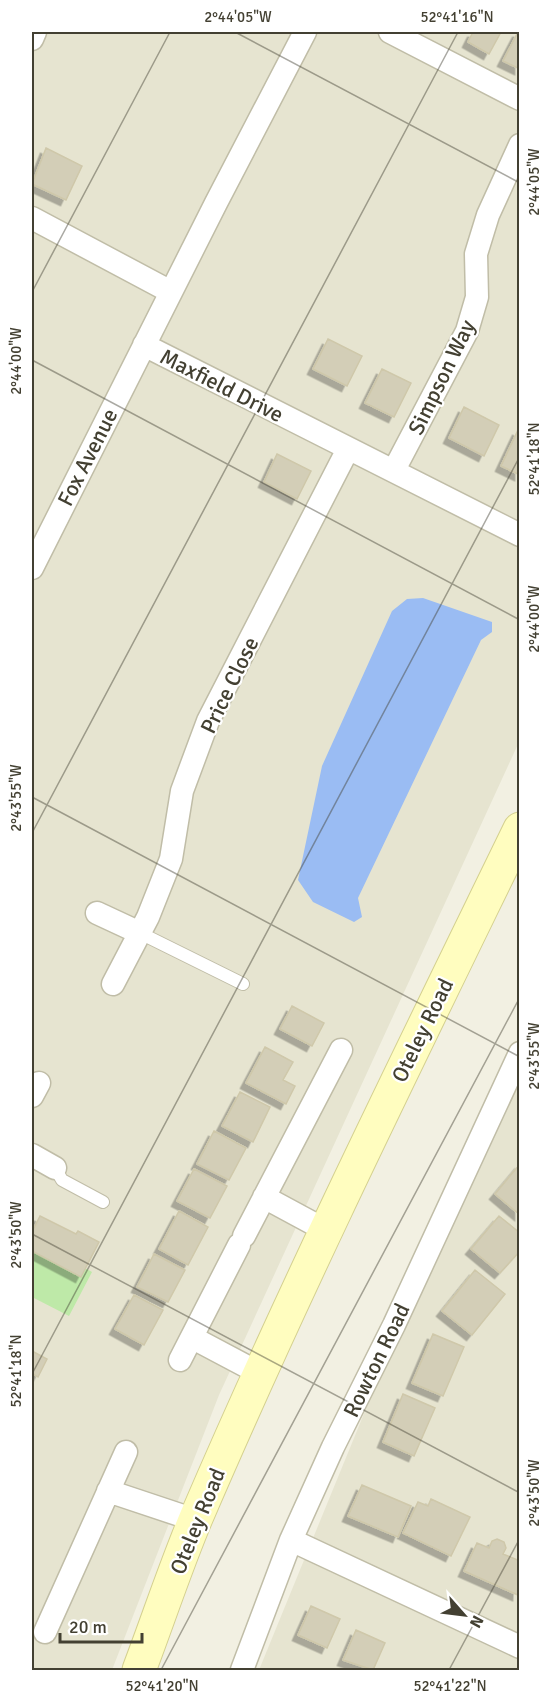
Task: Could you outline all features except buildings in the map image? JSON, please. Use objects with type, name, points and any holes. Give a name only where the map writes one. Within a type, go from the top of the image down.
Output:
[{"type":"main road","name":"Oteley Road","points":[[139,1671],[195,1520],[327,1231],[519,829]]},
{"type":"street","points":[[32,39],[35,32]]},
{"type":"street","name":"Maxfield Drive","points":[[305,32],[144,345],[519,535]]},
{"type":"street","points":[[390,32],[519,99]]},
{"type":"street","name":"Simpson Way","points":[[394,470],[467,331],[477,297],[476,254],[488,215],[519,145]]},
{"type":"street","points":[[32,218],[171,292]]},
{"type":"street","name":"Fox Avenue","points":[[32,568],[144,345]]},
{"type":"street","name":"Price Close","points":[[113,984],[140,933],[171,859],[182,791],[208,721],[348,448]]},
{"type":"street","points":[[98,914],[140,933]]},
{"type":"street","points":[[180,1360],[341,1050]]},
{"type":"street","name":"Rowton Road","points":[[242,1671],[291,1540],[519,1053]]},
{"type":"street","points":[[32,1155],[55,1168]]},
{"type":"street","points":[[264,1197],[327,1231]]},
{"type":"street","points":[[192,1338],[261,1374]]},
{"type":"street","points":[[45,1632],[126,1452]]},
{"type":"street","points":[[108,1491],[195,1520]]},
{"type":"street","points":[[291,1540],[519,1647]]},
{"type":"lane","points":[[140,933],[243,984]]},
{"type":"lane","points":[[55,1168],[62,1180],[103,1202]]},
{"type":"shaded area","points":[[32,32],[519,32],[519,742],[219,1395],[112,1670],[32,1670]]},
{"type":"shaded area","points":[[519,1081],[519,1670],[259,1670],[370,1399]]},
{"type":"green space","points":[[32,1251],[81,1276],[85,1268],[92,1272],[69,1316],[32,1297]]},
{"type":"water","points":[[423,598],[492,622],[492,632],[481,640],[358,898],[362,917],[354,922],[313,902],[298,880],[322,766],[392,611],[407,599]]}]
